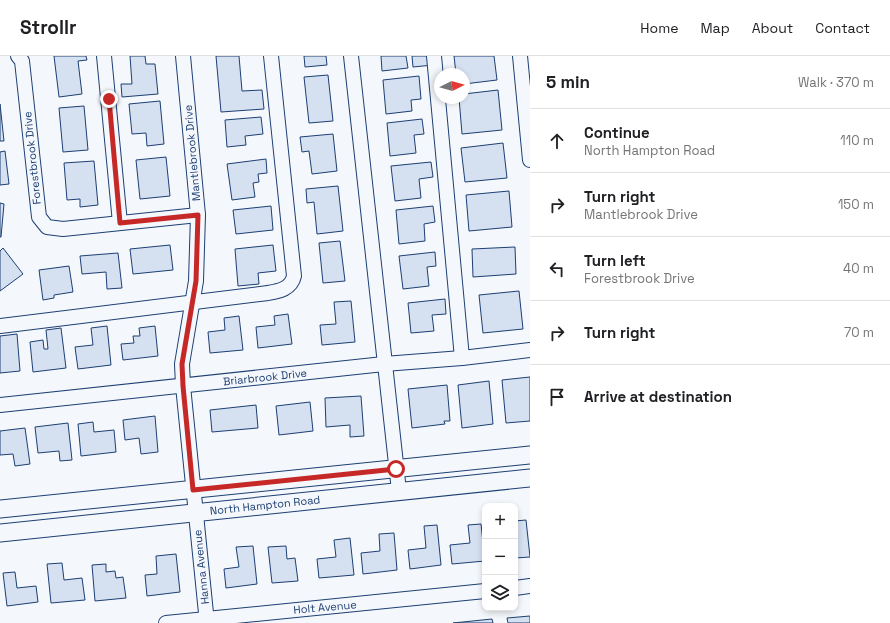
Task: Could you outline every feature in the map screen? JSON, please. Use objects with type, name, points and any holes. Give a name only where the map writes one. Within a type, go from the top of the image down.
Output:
[{"type":"main road","name":"North Hampton Road","points":[[0,509],[530,455]]},
{"type":"main road","name":"North Hampton Road","points":[[0,532],[530,478]]},
{"type":"street","name":"Forestbrook Drive","points":[[18,56],[22,61],[39,217],[47,227],[63,229],[198,215]]},
{"type":"street","points":[[104,56],[120,223]]},
{"type":"street","name":"Mantlebrook Drive","points":[[183,56],[198,215],[196,281],[182,364],[195,512]]},
{"type":"street","points":[[0,326],[283,290],[293,282],[293,268],[272,56]]},
{"type":"street","points":[[351,56],[399,491]]},
{"type":"street","points":[[434,56],[462,358]]},
{"type":"street","points":[[520,56],[530,160]]},
{"type":"street","name":"Briarbrook Drive","points":[[0,404],[530,350]]},
{"type":"street","name":"Hanna Avenue","points":[[195,512],[206,621]]},
{"type":"street","points":[[518,588],[530,586]]},
{"type":"street","name":"Holt Avenue","points":[[166,623],[206,621],[482,591]]},
{"type":"building","points":[[54,56],[86,56],[87,60],[78,61],[82,94],[59,97]]},
{"type":"building","points":[[130,56],[145,56],[146,64],[155,64],[158,94],[122,97],[121,84],[132,84]]},
{"type":"building","points":[[216,56],[239,56],[242,91],[262,90],[264,109],[221,112]]},
{"type":"building","points":[[304,56],[326,56],[327,65],[305,67]]},
{"type":"building","points":[[381,56],[406,56],[408,68],[382,71]]},
{"type":"building","points":[[412,56],[432,56],[433,65],[413,67]]},
{"type":"building","points":[[454,56],[494,56],[497,80],[470,83],[470,68],[455,68]]},
{"type":"building","points":[[328,75],[333,121],[309,123],[304,77]]},
{"type":"building","points":[[419,76],[421,99],[411,100],[412,111],[386,114],[383,80]]},
{"type":"building","points":[[498,90],[502,130],[462,134],[460,104],[470,104],[470,93]]},
{"type":"building","points":[[160,101],[164,144],[147,146],[146,133],[132,134],[129,104]]},
{"type":"building","points":[[0,104],[4,141],[0,141]]},
{"type":"building","points":[[84,106],[88,150],[63,152],[59,108]]},
{"type":"building","points":[[261,117],[263,134],[245,136],[246,145],[227,147],[225,120]]},
{"type":"building","points":[[422,119],[424,134],[414,135],[416,153],[390,156],[387,123]]},
{"type":"building","points":[[333,134],[337,171],[312,174],[309,151],[302,152],[300,137]]},
{"type":"building","points":[[503,143],[507,178],[465,182],[461,148]]},
{"type":"building","points":[[5,151],[9,184],[0,185],[0,152]]},
{"type":"building","points":[[166,157],[170,196],[140,199],[136,160]]},
{"type":"building","points":[[266,159],[267,173],[258,174],[259,182],[253,183],[255,197],[232,200],[227,164]]},
{"type":"building","points":[[94,161],[98,205],[80,207],[80,199],[67,200],[64,163]]},
{"type":"building","points":[[431,162],[433,177],[419,179],[421,198],[395,201],[391,166]]},
{"type":"building","points":[[338,186],[343,231],[317,234],[314,202],[307,203],[306,189]]},
{"type":"building","points":[[509,191],[512,227],[469,231],[466,195]]},
{"type":"building","points":[[0,203],[4,204],[1,237],[0,237]]},
{"type":"building","points":[[271,206],[273,230],[236,234],[233,210]]},
{"type":"building","points":[[433,206],[435,222],[424,224],[425,241],[399,244],[396,210]]},
{"type":"building","points":[[340,241],[345,281],[323,283],[319,243]]},
{"type":"building","points":[[170,245],[173,270],[133,274],[130,249]]},
{"type":"building","points":[[273,245],[276,271],[258,273],[259,284],[238,286],[235,249]]},
{"type":"building","points":[[515,247],[516,274],[473,277],[472,249]]},
{"type":"building","points":[[3,248],[23,274],[0,291],[0,251]]},
{"type":"building","points":[[435,252],[436,266],[427,267],[429,286],[403,289],[399,256]]},
{"type":"building","points":[[118,253],[122,288],[107,289],[106,272],[82,274],[80,256]]},
{"type":"building","points":[[69,266],[73,292],[54,295],[54,298],[43,300],[39,270]]},
{"type":"building","points":[[519,291],[523,329],[483,333],[479,295]]},
{"type":"building","points":[[445,299],[446,314],[432,315],[434,331],[411,333],[408,303]]},
{"type":"building","points":[[351,301],[355,342],[322,345],[320,325],[336,324],[334,302]]},
{"type":"building","points":[[288,314],[292,344],[258,348],[256,327],[275,325],[274,316]]},
{"type":"building","points":[[239,316],[243,350],[210,353],[208,332],[225,330],[224,318]]},
{"type":"building","points":[[107,326],[111,365],[78,369],[75,347],[93,345],[91,328]]},
{"type":"building","points":[[155,326],[158,356],[123,360],[121,344],[134,343],[133,336],[140,336],[139,328]]},
{"type":"building","points":[[61,328],[66,368],[33,372],[30,342],[43,340],[44,349],[48,349],[46,330]]},
{"type":"building","points":[[17,334],[20,371],[0,373],[0,336]]},
{"type":"building","points":[[530,377],[530,421],[506,423],[502,380]]},
{"type":"building","points":[[489,381],[493,424],[462,428],[458,385]]},
{"type":"building","points":[[447,385],[450,421],[444,421],[445,424],[412,428],[408,389]]},
{"type":"building","points":[[361,396],[364,436],[350,437],[350,425],[326,427],[325,398]]},
{"type":"building","points":[[310,402],[313,431],[279,435],[276,406]]},
{"type":"building","points":[[256,405],[258,428],[212,432],[210,410]]},
{"type":"building","points":[[155,416],[158,452],[141,454],[139,438],[125,440],[123,420]]},
{"type":"building","points":[[93,422],[94,432],[114,430],[116,452],[81,456],[78,424]]},
{"type":"building","points":[[68,423],[72,460],[60,461],[59,451],[38,453],[35,427]]},
{"type":"building","points":[[25,428],[30,464],[15,466],[13,454],[0,455],[0,431]]},
{"type":"building","points":[[526,520],[530,557],[518,558],[518,521]]},
{"type":"building","points":[[481,524],[482,561],[452,564],[450,545],[470,543],[468,525]]},
{"type":"building","points":[[437,525],[441,565],[410,569],[408,550],[426,548],[424,526]]},
{"type":"building","points":[[394,533],[397,570],[363,574],[361,553],[380,551],[379,534]]},
{"type":"building","points":[[350,538],[354,575],[319,578],[317,559],[336,557],[334,540]]},
{"type":"building","points":[[253,546],[257,584],[226,588],[224,569],[239,567],[236,547]]},
{"type":"building","points":[[286,546],[287,559],[295,558],[298,581],[272,583],[268,547]]},
{"type":"building","points":[[176,554],[180,592],[147,596],[145,575],[157,574],[156,556]]},
{"type":"building","points":[[62,563],[64,580],[82,578],[85,600],[51,603],[47,564]]},
{"type":"building","points":[[106,564],[106,572],[115,571],[116,578],[123,577],[126,598],[95,601],[92,565]]},
{"type":"building","points":[[15,572],[17,588],[36,586],[38,602],[7,606],[3,573]]},
{"type":"building","points":[[530,616],[530,623],[508,623],[507,618]]},
{"type":"building","points":[[492,619],[493,623],[453,623]]},
{"type":"route","points":[[109,99],[120,223],[198,215],[196,281],[182,364],[193,490],[396,469]]}]
